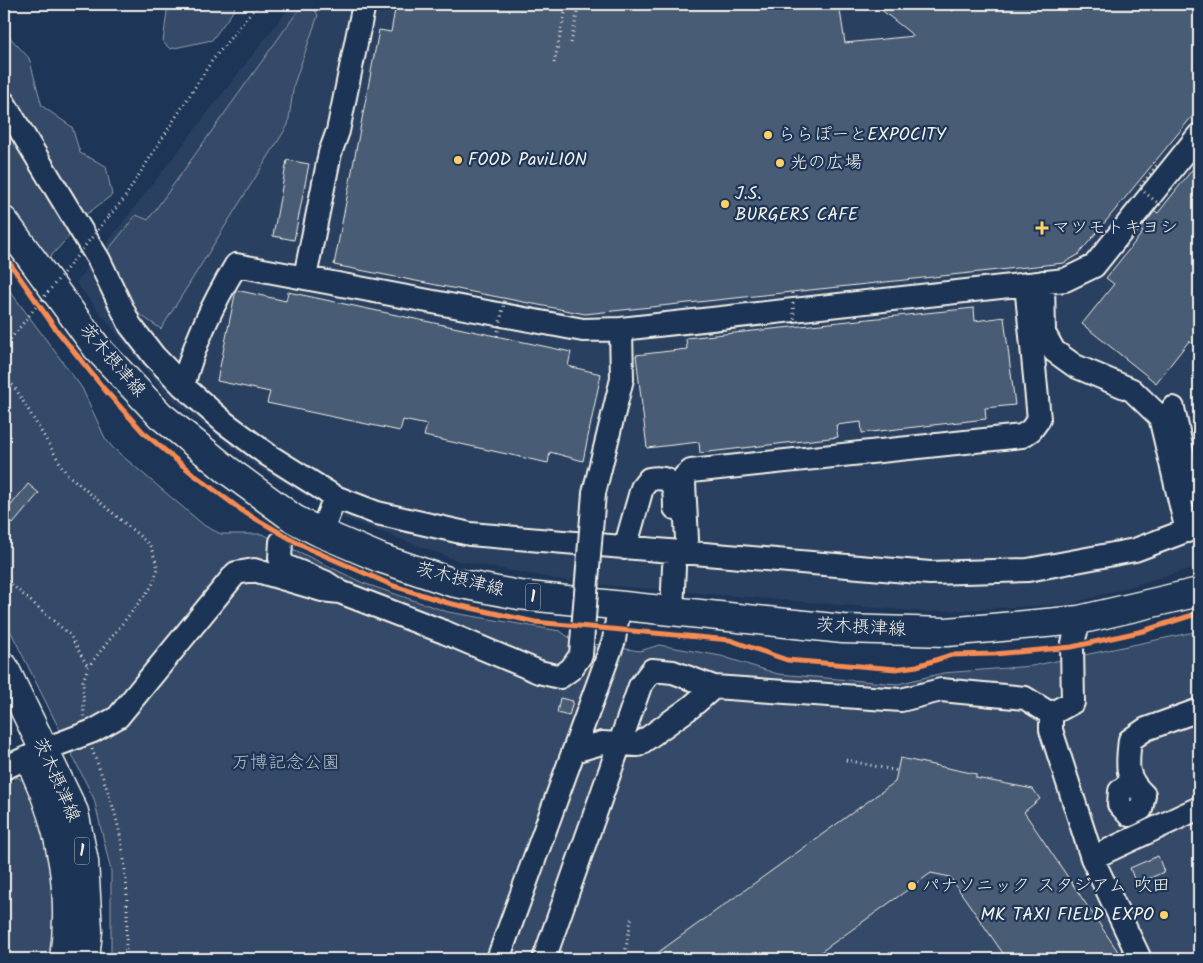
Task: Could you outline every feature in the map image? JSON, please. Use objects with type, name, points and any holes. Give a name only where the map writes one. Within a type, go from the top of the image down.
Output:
[{"type":"main road","name":"茨木摂津線","points":[[4,220],[97,348],[160,414],[226,469],[288,530],[321,533],[380,558],[451,582],[519,595],[619,607],[679,611],[843,629],[947,632],[1079,620],[1199,592]]},
{"type":"main road","name":"茨木摂津線","points":[[4,667],[36,754],[55,819],[64,865],[68,930],[64,959]]},
{"type":"main road","name":"茨木摂津線","points":[[4,709],[74,812],[84,861],[88,931],[85,959]]},
{"type":"street","points":[[305,278],[330,153],[338,131],[364,4]]},
{"type":"street","points":[[4,103],[99,260],[130,325],[154,356],[183,386],[268,455],[335,497],[377,514],[470,534],[930,573],[1028,570],[1135,550],[1195,525],[1160,417],[1132,390],[1074,366],[1054,351],[1044,333],[1035,283]]},
{"type":"street","points":[[183,386],[190,359],[215,300],[236,265],[583,330],[621,329],[1065,280],[1094,266],[1199,136]]},
{"type":"street","points":[[625,548],[642,488],[649,479],[660,477],[668,480],[673,485],[682,539],[684,483],[686,476],[691,471],[1022,436],[1031,430],[1039,419],[1035,283]]},
{"type":"street","points":[[288,530],[280,558],[286,566],[325,582],[340,592],[539,672],[560,677],[571,669],[580,655],[594,493],[622,379],[621,329]]},
{"type":"street","points":[[1173,408],[1189,484],[1199,493]]},
{"type":"street","points":[[321,533],[335,497]]},
{"type":"street","points":[[278,581],[271,559],[288,530]]},
{"type":"street","points":[[679,611],[680,568]]},
{"type":"street","points":[[4,768],[106,725],[118,717],[236,573],[254,570],[278,581],[380,617],[418,623]]},
{"type":"street","points":[[278,581],[340,592]]},
{"type":"street","points":[[498,959],[614,640],[619,607]]},
{"type":"street","points":[[1051,714],[1073,702],[1071,657],[1079,620]]},
{"type":"street","points":[[544,959],[640,686],[652,670],[673,672],[714,687],[901,700],[941,690],[1025,698],[1051,714]]},
{"type":"street","points":[[574,751],[602,743],[638,745],[691,707],[714,687]]},
{"type":"street","points":[[1131,782],[1128,758],[1130,740],[1146,729],[1199,710]]},
{"type":"street","points":[[1051,714],[1051,730],[1092,858],[1140,959]]},
{"type":"street","points":[[1092,858],[1199,808]]},
{"type":"path","points":[[4,347],[123,200],[211,62],[258,4]]},
{"type":"path","points":[[554,63],[566,4]]},
{"type":"path","points":[[570,43],[578,4]]},
{"type":"path","points":[[1154,162],[1158,165],[1139,188],[1163,207]]},
{"type":"path","points":[[792,292],[795,326]]},
{"type":"path","points":[[32,296],[44,312]]},
{"type":"path","points":[[497,336],[505,299]]},
{"type":"path","points":[[4,365],[4,379],[14,386],[66,473],[150,545],[158,568],[152,586],[88,667],[83,681],[82,704],[86,733],[115,814],[126,871],[128,929],[125,959]]},
{"type":"path","points":[[4,578],[70,635],[88,667]]},
{"type":"path","points":[[846,760],[898,770]]},
{"type":"path","points":[[624,959],[632,915]]},
{"type":"shaded area","points":[[292,4],[1199,4],[1199,566],[1071,604],[926,612],[579,583],[459,561],[339,516],[251,463],[166,395],[76,283]]},
{"type":"green space","points":[[168,4],[235,4],[234,10],[212,40],[170,49],[163,42]]},
{"type":"green space","points":[[303,4],[311,4],[318,15],[294,84],[288,125],[161,329],[129,307],[105,254],[136,215],[148,220]]},
{"type":"green space","points":[[4,31],[29,58],[42,106],[72,127],[80,153],[106,166],[112,195],[83,217],[4,78]]},
{"type":"green space","points":[[4,116],[72,233],[43,265],[4,206]]},
{"type":"green space","name":"万博記念公園","points":[[4,283],[82,388],[105,438],[113,448],[205,526],[221,534],[262,534],[363,583],[448,612],[560,631],[574,641],[640,651],[659,645],[721,656],[778,674],[898,684],[943,673],[1032,666],[1199,631],[1199,959],[111,959],[111,871],[94,799],[4,618]]},
{"type":"green space","points":[[17,777],[34,787],[59,888],[54,959],[4,959],[4,790]]},
{"type":"building","name":"ららぽーとEXPOCITY","points":[[396,4],[839,4],[845,43],[914,36],[874,4],[944,4],[953,11],[959,4],[1199,4],[1199,108],[1078,255],[1064,263],[585,314],[334,265],[379,30],[391,32]]},
{"type":"building","points":[[287,160],[309,164],[294,240],[273,236]]},
{"type":"building","points":[[1199,161],[1199,350],[1189,341],[1156,383],[1082,324],[1114,284],[1106,278],[1143,232],[1140,230],[1155,211],[1158,213]]},
{"type":"building","points":[[236,290],[286,301],[288,292],[571,352],[568,366],[601,374],[583,461],[550,452],[548,463],[424,436],[427,425],[403,420],[400,431],[267,403],[270,392],[217,381]]},
{"type":"building","points":[[974,308],[975,321],[1004,317],[1015,405],[985,408],[986,419],[862,433],[861,422],[836,425],[838,437],[700,453],[699,442],[647,448],[636,355],[687,349],[686,338]]},
{"type":"building","points":[[28,484],[39,493],[13,524],[4,514]]},
{"type":"building","points":[[560,698],[573,701],[569,716],[557,713]]},
{"type":"building","name":"パナソニック スタジアム 吹田","points":[[900,758],[976,774],[976,778],[1033,789],[1040,799],[1024,812],[1123,959],[1007,959],[950,877],[931,873],[811,959],[649,959],[895,782]]},
{"type":"building","points":[[1158,856],[1164,872],[1136,884],[1130,868]]},
{"type":"tunnel","points":[[687,539],[687,569]]},
{"type":"cycle path","points":[[4,255],[55,328],[105,390],[143,432],[193,474],[244,512],[305,547],[394,586],[448,603],[535,622],[730,640],[787,660],[896,669],[917,666],[951,655],[995,654],[1072,647],[1143,631],[1199,613]]},
{"type":"place","name":"ららぽーとEXPOCITY","points":[[768,135]]},
{"type":"place","name":"FOOD PaviLION","points":[[458,160]]},
{"type":"place","name":"光の広場","points":[[780,163]]},
{"type":"place","name":"J.S. BURGERS CAFE","points":[[725,204]]},
{"type":"place","name":"マツモトキヨシ","points":[[1042,228]]},
{"type":"place","name":"パナソニック スタジアム 吹田","points":[[912,886]]},
{"type":"place","name":"MK TAXI FIELD EXPO","points":[[1164,915]]}]
